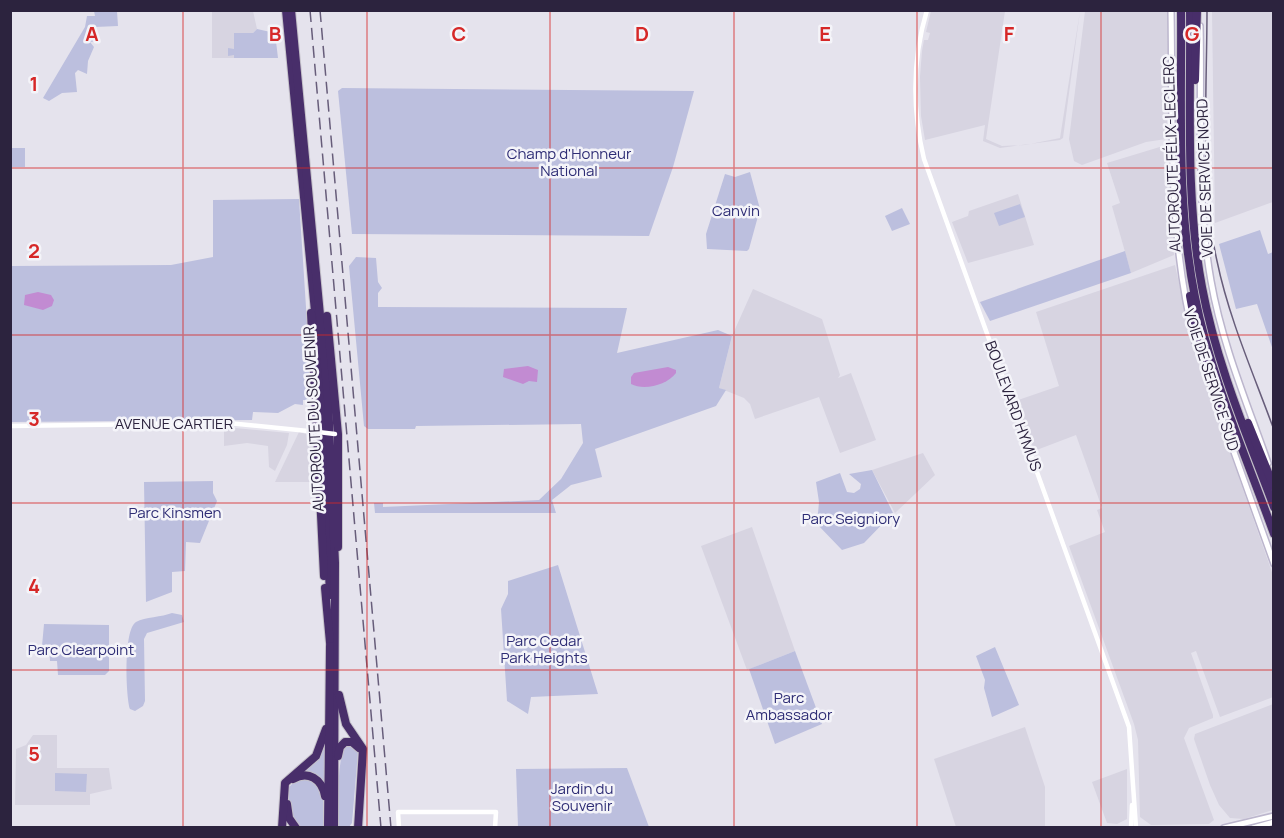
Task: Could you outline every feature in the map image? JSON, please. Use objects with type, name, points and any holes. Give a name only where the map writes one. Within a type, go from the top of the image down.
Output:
[{"type":"highway","name":"AUTOROUTE DU SOUVENIR","points":[[286,10],[326,374],[335,563],[334,828]]},
{"type":"highway","name":"AUTOROUTE DU SOUVENIR","points":[[291,10],[311,238],[322,405],[330,643],[328,828]]},
{"type":"highway","name":"AUTOROUTE FÉLIX-LECLERC","points":[[1179,10],[1186,238],[1193,289],[1206,344],[1274,534]]},
{"type":"highway","name":"AUTOROUTE FÉLIX-LECLERC","points":[[1190,10],[1193,206],[1198,263],[1209,320],[1230,386],[1274,507]]},
{"type":"highway","points":[[1192,120],[1197,63],[1198,10]]},
{"type":"highway","points":[[311,238],[317,432],[330,643]]},
{"type":"highway","points":[[311,238],[331,348],[339,536],[335,563]]},
{"type":"highway","points":[[1186,238],[1192,311],[1220,414]]},
{"type":"highway","points":[[1230,386],[1274,487]]},
{"type":"highway","points":[[335,677],[345,721],[363,749],[358,828]]},
{"type":"highway","points":[[282,828],[285,783],[318,753],[329,713]]},
{"type":"highway","points":[[334,775],[341,745],[347,741],[356,743],[360,752],[352,828]]},
{"type":"highway","points":[[296,828],[287,813],[287,789],[292,779],[302,775],[314,778],[322,786],[328,828]]},
{"type":"highway","points":[[358,816],[364,828]]},
{"type":"main road","name":"VOIE DE SERVICE SUD","points":[[1171,10],[1174,203],[1178,255],[1192,329],[1274,564]]},
{"type":"main road","name":"VOIE DE SERVICE NORD","points":[[1198,10],[1203,202],[1207,258],[1223,333],[1274,479]]},
{"type":"main road","points":[[1224,828],[1274,816]]},
{"type":"main road","points":[[1253,828],[1274,822]]},
{"type":"street","name":"BOULEVARD HYMUS","points":[[927,10],[917,52],[915,89],[917,121],[924,159],[1127,722],[1131,744],[1136,828]]},
{"type":"street","name":"AVENUE CARTIER","points":[[10,426],[231,423],[336,434]]},
{"type":"street","name":"BOULEVARD HYMUS","points":[[1131,828],[1133,799]]},
{"type":"street","points":[[399,828],[398,812],[496,812],[496,827]]},
{"type":"shaded area","points":[[212,11],[253,11],[257,29],[253,33],[234,33],[234,58],[212,58]]},
{"type":"shaded area","points":[[931,11],[1005,11],[986,139],[1002,146],[1021,145],[1000,148],[983,141],[985,125],[925,140],[921,116],[920,77],[924,40],[928,40],[930,33],[926,32]]},
{"type":"shaded area","points":[[1080,11],[1063,138],[1030,144],[1060,138]]},
{"type":"shaded area","points":[[1085,11],[1168,11],[1170,135],[1166,139],[1146,142],[1082,165],[1074,161],[1069,139]]},
{"type":"shaded area","points":[[1212,11],[1273,11],[1273,202],[1215,223]]},
{"type":"shaded area","points":[[1163,146],[1167,148],[1167,200],[1170,200],[1174,255],[1131,273],[1112,206],[1120,203],[1107,163]]},
{"type":"shaded area","points":[[1018,194],[1034,245],[968,263],[952,222],[968,216],[969,211]]},
{"type":"shaded area","points":[[1175,265],[1193,347],[1273,575],[1273,697],[1220,717],[1196,651],[1191,653],[1213,718],[1189,728],[1184,738],[1214,820],[1209,824],[1151,825],[1140,817],[1138,740],[1134,724],[1069,546],[1105,532],[1097,510],[1102,508],[1076,435],[1034,451],[1015,401],[1059,386],[1036,312]]},
{"type":"shaded area","points":[[753,289],[822,319],[840,375],[838,378],[851,373],[876,440],[840,453],[819,397],[755,419],[750,404],[744,398],[719,388],[732,336]]},
{"type":"shaded area","points":[[38,292],[51,295],[54,300],[52,306],[43,310],[24,305],[25,295]]},
{"type":"shaded area","points":[[528,366],[538,370],[537,382],[529,381],[523,384],[503,377],[504,369]]},
{"type":"shaded area","points":[[668,367],[676,370],[676,373],[661,384],[642,387],[631,384],[631,377],[634,373]]},
{"type":"shaded area","points":[[224,427],[289,433],[287,445],[275,471],[269,467],[268,446],[247,443],[224,446]]},
{"type":"shaded area","points":[[299,432],[313,436],[319,482],[275,482]]},
{"type":"shaded area","points":[[923,453],[935,475],[895,513],[872,470]]},
{"type":"shaded area","points":[[752,527],[795,651],[747,670],[701,546]]},
{"type":"shaded area","points":[[1273,704],[1273,810],[1244,819],[1230,818],[1219,805],[1210,785],[1194,739],[1195,734]]},
{"type":"shaded area","points":[[1025,727],[1045,787],[1045,826],[956,827],[934,759]]},
{"type":"shaded area","points":[[33,735],[57,735],[57,768],[109,768],[112,789],[90,794],[90,805],[15,805],[16,749],[26,745]]},
{"type":"shaded area","points":[[1127,769],[1127,819],[1117,824],[1107,823],[1092,782]]},
{"type":"green space","points":[[94,11],[117,11],[118,26],[95,27],[96,41],[90,42],[94,47],[88,61],[87,74],[78,70],[75,73],[77,92],[62,93],[49,101],[43,98],[85,27],[87,16],[95,16]]},
{"type":"green space","points":[[257,29],[275,33],[278,58],[228,56],[228,48],[234,49],[234,33],[253,33]]},
{"type":"green space","name":"Champ d'Honneur National","points":[[342,88],[694,91],[673,167],[649,236],[352,234],[338,91]]},
{"type":"green space","points":[[11,148],[25,148],[25,167],[11,167]]},
{"type":"green space","name":"Canvin","points":[[750,172],[760,209],[749,249],[747,251],[707,249],[706,234],[725,174],[735,177]]},
{"type":"green space","points":[[299,199],[312,400],[303,400],[303,405],[295,404],[278,413],[253,412],[252,420],[11,422],[11,266],[171,265],[213,257],[213,200]]},
{"type":"green space","points":[[1020,204],[1025,217],[999,226],[994,213]]},
{"type":"green space","points":[[902,208],[910,224],[892,231],[885,216]]},
{"type":"green space","points":[[1260,230],[1268,254],[1273,252],[1273,350],[1257,304],[1236,309],[1219,244]]},
{"type":"green space","points":[[1125,251],[1131,273],[990,321],[980,302]]},
{"type":"green space","points":[[356,257],[376,258],[378,282],[382,288],[378,293],[378,307],[627,308],[617,353],[718,330],[732,336],[719,388],[726,390],[716,406],[595,449],[602,477],[571,485],[552,500],[556,513],[375,513],[374,503],[383,503],[383,507],[539,500],[561,479],[583,443],[581,424],[416,426],[415,429],[368,429],[364,426],[349,266]]},
{"type":"green space","name":"Parc Seigniory","points":[[872,470],[893,513],[864,543],[842,550],[817,524],[819,502],[816,482],[840,473],[847,492],[854,493],[860,489],[861,484],[849,474]]},
{"type":"green space","name":"Parc Kinsmen","points":[[213,481],[213,493],[217,501],[200,543],[186,542],[185,571],[172,572],[172,592],[146,602],[144,482]]},
{"type":"green space","name":"Parc Cedar Park Heights","points":[[558,565],[598,694],[531,697],[528,714],[507,701],[501,609],[508,594],[508,581]]},
{"type":"green space","points":[[172,613],[182,615],[184,622],[147,633],[144,639],[145,701],[143,706],[135,711],[130,709],[127,691],[127,650],[132,628],[140,620]]},
{"type":"green space","name":"Parc Clearpoint","points":[[44,624],[109,625],[109,671],[105,675],[58,675],[57,661],[50,661],[49,646],[42,646]]},
{"type":"green space","points":[[995,647],[1019,705],[992,717],[984,688],[985,680],[976,656]]},
{"type":"green space","name":"Parc Ambassador","points":[[795,651],[822,724],[775,744],[749,669]]},
{"type":"green space","points":[[325,743],[327,744],[326,786],[301,773],[321,753]]},
{"type":"green space","points":[[348,744],[357,748],[358,752],[352,823],[349,827],[339,828],[339,770],[344,750]]},
{"type":"green space","name":"Jardin du Souvenir","points":[[627,768],[649,827],[518,827],[516,769]]},
{"type":"green space","points":[[55,773],[87,774],[86,792],[55,791]]},
{"type":"green space","points":[[298,778],[314,780],[323,795],[323,827],[301,827],[294,819],[290,809],[289,787]]},
{"type":"tram line","points":[[1207,10],[1206,169],[1212,232],[1228,304],[1274,430]]},
{"type":"railway","points":[[310,10],[381,828]]},
{"type":"railway","points":[[320,10],[391,828]]}]
